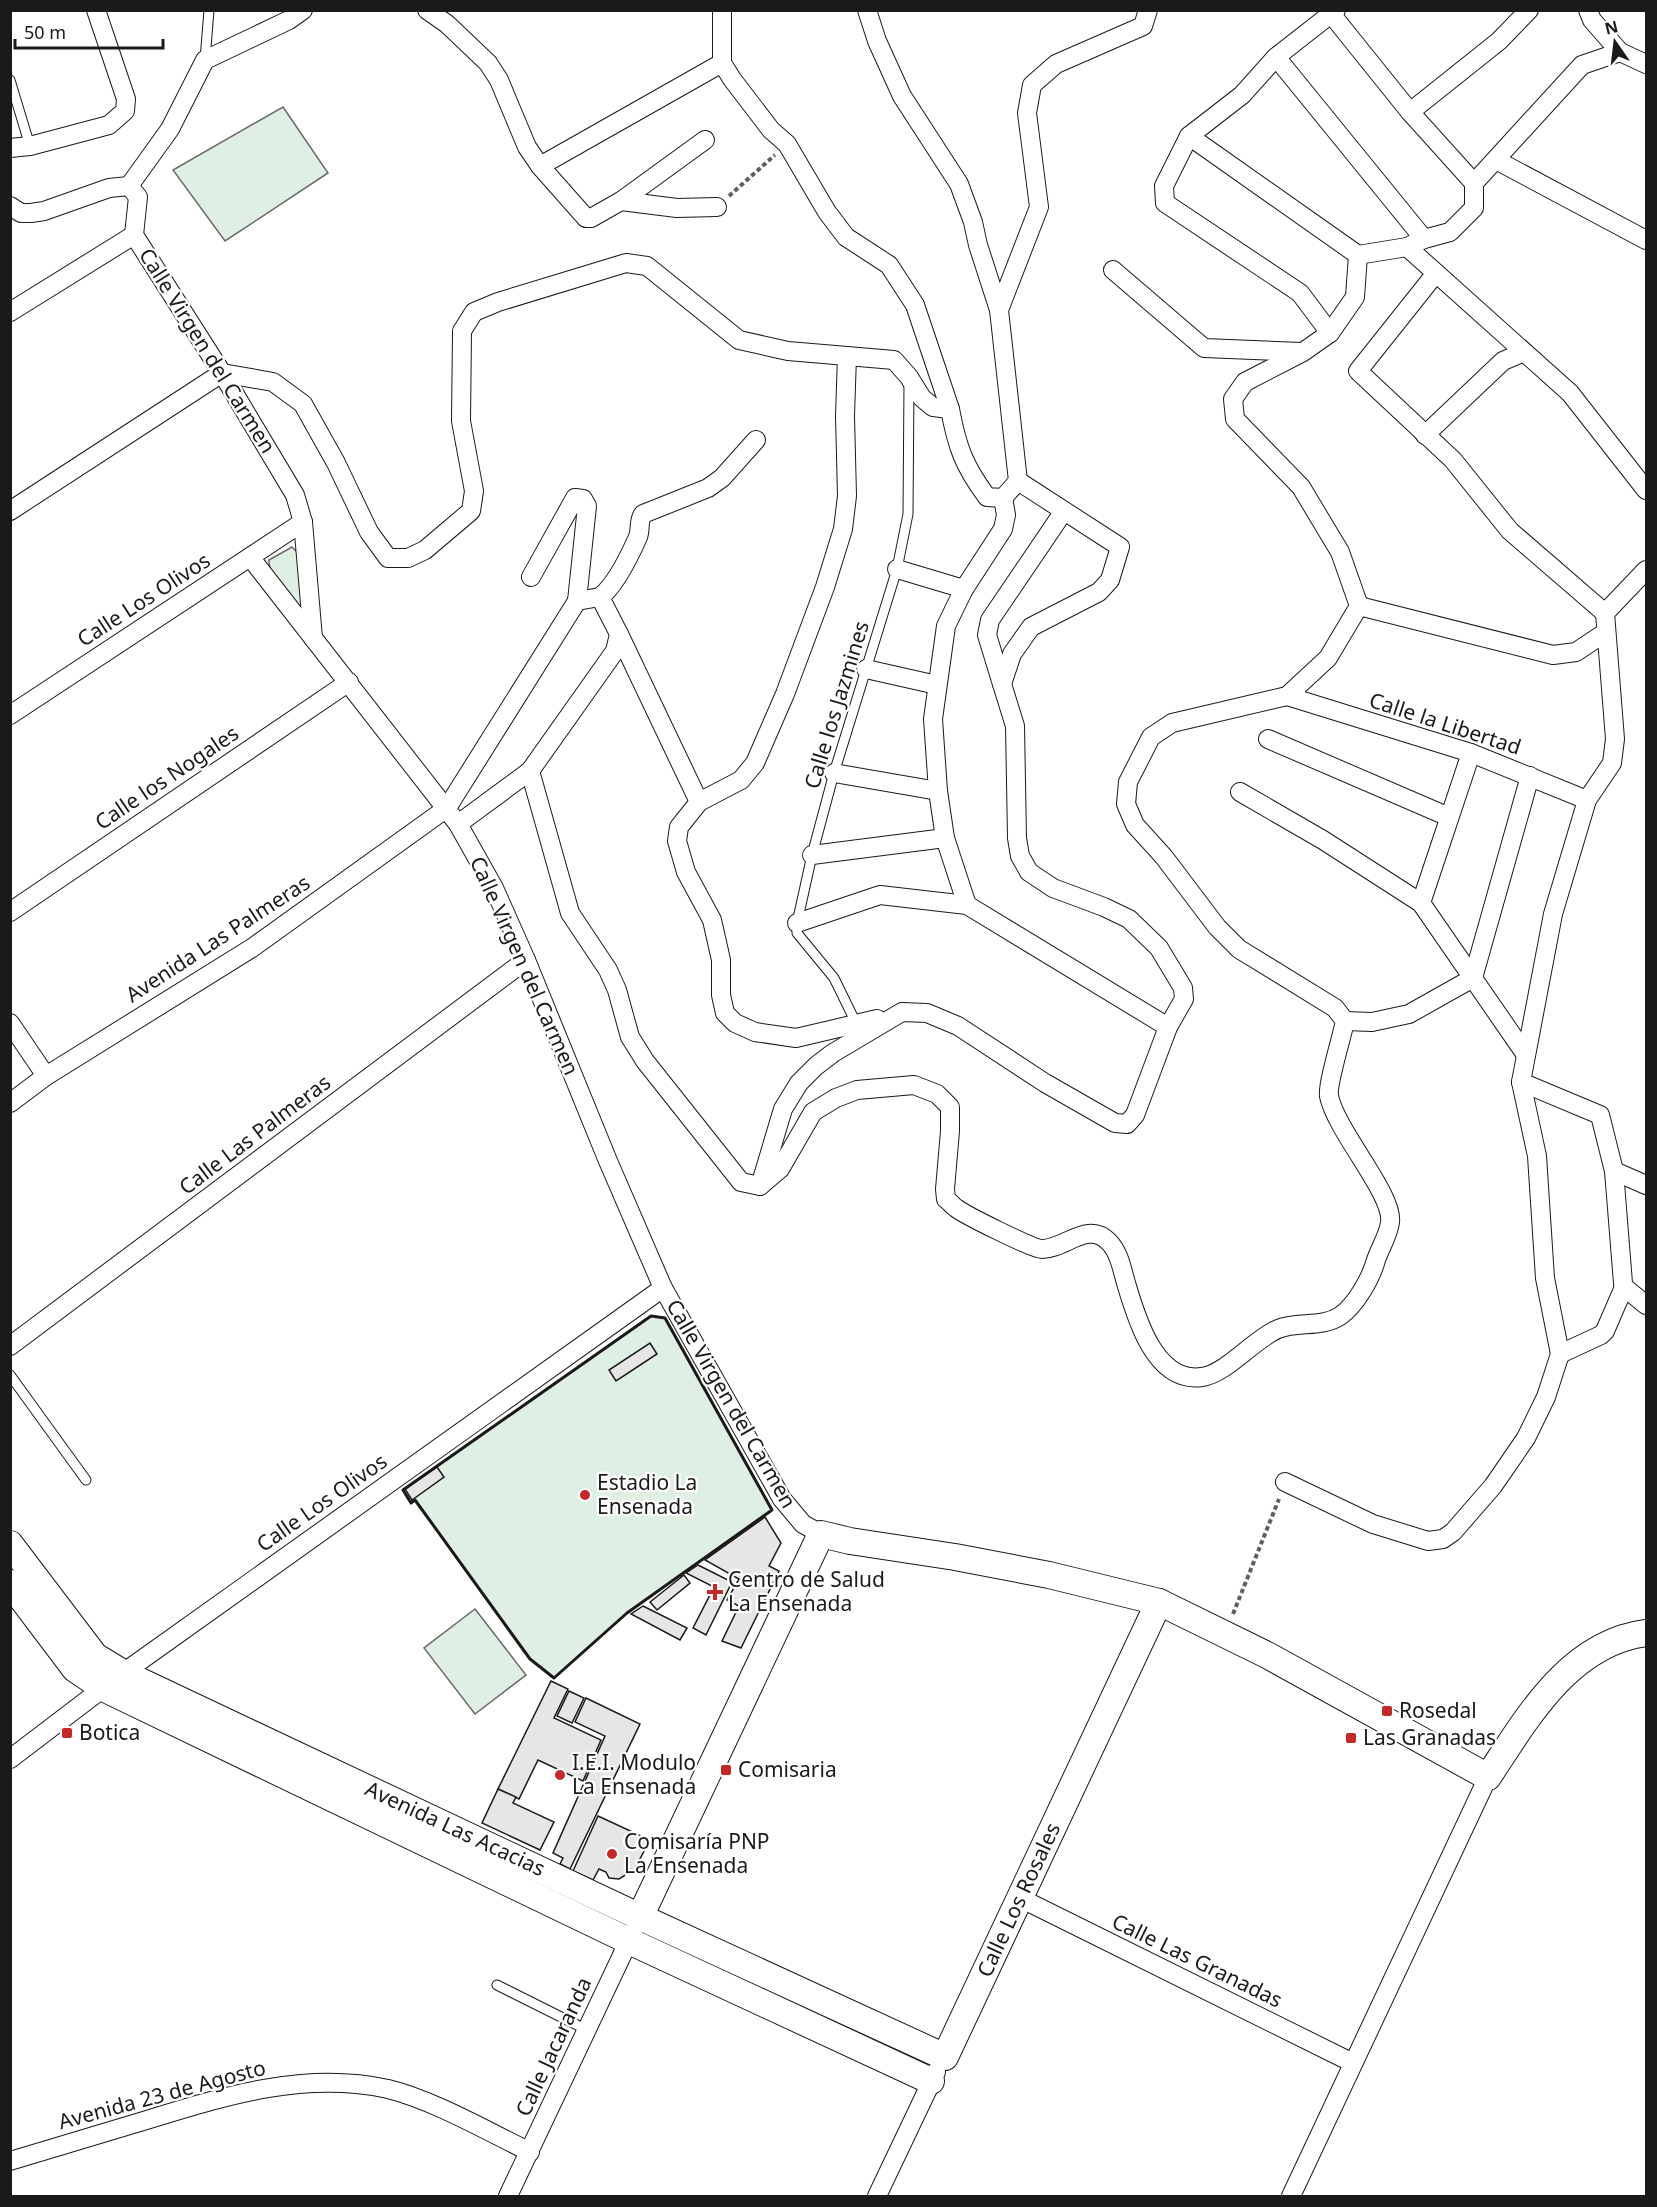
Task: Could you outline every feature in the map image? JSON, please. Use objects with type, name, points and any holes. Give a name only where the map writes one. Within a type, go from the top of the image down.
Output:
[{"type":"street","points":[[10,148],[30,146],[109,125],[125,111],[126,99],[96,10]]},
{"type":"street","points":[[10,206],[21,213],[44,211],[109,188],[129,186],[170,129],[205,60],[279,25],[303,10]]},
{"type":"street","points":[[427,10],[447,24],[488,63],[499,80],[527,147],[540,166],[586,218],[591,218],[621,201],[705,140]]},
{"type":"street","points":[[722,10],[722,63],[771,130],[787,144],[827,212],[846,237],[889,265],[915,305],[950,409],[956,439],[970,474],[987,497],[1004,498]]},
{"type":"street","points":[[999,310],[1039,207],[1027,112],[1032,85],[1056,64],[1143,26],[1148,10]]},
{"type":"street","points":[[1410,112],[1499,40],[1529,10]]},
{"type":"street","points":[[1588,10],[1592,20],[1620,52],[1647,64]]},
{"type":"street","points":[[868,11],[877,41],[902,96],[958,184],[973,222],[999,310],[1018,481],[1004,498],[1006,515],[1003,529],[964,589],[946,626],[937,685],[933,719],[938,791],[945,838],[967,905]]},
{"type":"street","points":[[1189,136],[1358,255],[1407,247],[1424,239],[1450,232],[1474,207],[1474,183],[1410,112],[1332,12],[1276,57],[1242,95],[1189,136],[1164,186],[1165,203],[1300,293],[1330,333]]},
{"type":"street","points":[[1474,183],[1582,65],[1620,52]]},
{"type":"street","points":[[1276,57],[1424,239]]},
{"type":"street","points":[[540,166],[722,63]]},
{"type":"street","points":[[1496,160],[1647,240]]},
{"type":"street","name":"Calle Virgen del Carmen","points":[[129,186],[138,197],[134,235],[222,373],[295,495],[303,522],[313,639]]},
{"type":"street","points":[[621,201],[677,208],[717,207]]},
{"type":"street","points":[[10,312],[134,235]]},
{"type":"street","points":[[1407,247],[1570,393],[1647,490]]},
{"type":"street","points":[[1358,255],[1355,297],[1330,333],[1303,352],[1245,382],[1233,399],[1235,419],[1301,487],[1340,552],[1359,606]]},
{"type":"street","points":[[10,511],[222,373],[273,382],[303,404],[336,463],[369,532],[388,558],[408,558],[425,550],[471,511],[474,491],[461,421],[462,331],[474,312],[498,302],[626,263],[647,266],[739,340],[788,351],[894,360],[909,377],[922,398],[933,407],[950,409]]},
{"type":"street","points":[[1113,270],[1204,348],[1303,352]]},
{"type":"street","points":[[1286,1482],[1373,1524],[1428,1541],[1443,1539],[1453,1532],[1493,1486],[1526,1438],[1546,1397],[1560,1354],[1545,1278],[1537,1156],[1521,1082],[1553,914],[1587,800],[1612,763],[1615,739],[1605,613],[1510,531],[1453,460],[1358,371],[1436,273]]},
{"type":"street","points":[[1425,435],[1503,361],[1524,352]]},
{"type":"street","points":[[847,356],[845,416],[847,496],[843,529],[825,587],[785,694],[755,763],[741,780],[699,802],[679,827],[677,841],[686,872],[712,920],[721,960],[721,995],[725,1013],[735,1023],[755,1032],[796,1038],[857,1025],[902,1012],[927,1013],[958,1026],[1045,1083],[1115,1123],[1127,1124],[1136,1115],[1168,1027],[1184,999],[1184,988],[1159,948],[1129,919],[1053,888],[1029,872],[1020,856],[1016,829],[1015,726],[987,635],[990,620],[1064,511]]},
{"type":"street","points":[[577,601],[600,597],[614,583],[639,535],[640,518],[643,514],[708,488],[722,478],[756,440]]},
{"type":"street","points":[[1002,684],[1012,654],[1031,627],[1099,592],[1110,580],[1120,548],[1018,481]]},
{"type":"street","points":[[447,808],[577,601],[587,506],[583,499],[575,498],[531,577]]},
{"type":"street","name":"Calle Los Olivos","points":[[10,715],[303,522]]},
{"type":"street","name":"Calle Virgen del Carmen","points":[[250,557],[458,824],[494,888],[526,960],[608,1161],[663,1288],[782,1499],[803,1524],[821,1534],[850,1541],[955,1557],[1049,1575],[1159,1602],[1267,1654],[1488,1777]]},
{"type":"street","points":[[897,569],[964,589]]},
{"type":"street","points":[[1605,613],[1647,570]]},
{"type":"street","points":[[600,597],[699,802]]},
{"type":"street","points":[[1359,606],[1553,655],[1576,652],[1606,632]]},
{"type":"street","points":[[760,1186],[780,1169],[813,1112],[836,1098],[857,1090],[914,1085],[937,1094],[950,1107],[946,1199],[955,1208],[1040,1249],[1089,1233],[1098,1234],[1108,1240],[1116,1250],[1134,1309],[1150,1345],[1163,1364],[1182,1376],[1203,1377],[1279,1329],[1320,1323],[1340,1316],[1371,1278],[1391,1221],[1374,1180],[1339,1123],[1328,1093],[1345,1022],[1335,1008],[1239,949],[1217,927],[1164,857],[1135,825],[1126,804],[1128,782],[1151,737],[1172,723],[1287,696],[1328,658],[1359,606]]},
{"type":"street","points":[[458,824],[530,771],[615,651],[619,634]]},
{"type":"street","points":[[866,669],[937,685]]},
{"type":"street","name":"Calle los Nogales","points":[[10,912],[349,682]]},
{"type":"street","name":"Calle la Libertad","points":[[1287,696],[1471,753],[1587,800]]},
{"type":"street","points":[[1268,739],[1449,817]]},
{"type":"street","points":[[1421,903],[1471,753]]},
{"type":"street","points":[[530,771],[570,913],[608,970],[617,990],[630,1037],[645,1061],[741,1182],[760,1186]]},
{"type":"street","points":[[834,773],[938,791]]},
{"type":"street","points":[[1345,1022],[1372,1022],[1409,1014],[1473,978],[1530,776]]},
{"type":"street","points":[[1240,792],[1323,840],[1421,903],[1526,1055]]},
{"type":"street","name":"Avenida Las Palmeras","points":[[10,1103],[46,1076],[252,948],[447,808]]},
{"type":"street","points":[[812,855],[945,838]]},
{"type":"street","points":[[797,922],[880,895],[967,905],[1168,1027]]},
{"type":"street","name":"Calle Las Palmeras","points":[[10,1346],[526,960]]},
{"type":"street","points":[[760,1186],[783,1109],[800,1083],[816,1066],[833,1053],[902,1012]]},
{"type":"street","points":[[10,1023],[46,1076]]},
{"type":"street","points":[[1521,1082],[1600,1114],[1614,1171],[1624,1287],[1605,1331],[1560,1354]]},
{"type":"street","points":[[1614,1171],[1647,1185]]},
{"type":"street","points":[[1624,1287],[1647,1305]]},
{"type":"street","name":"Calle Los Olivos","points":[[10,1759],[123,1672],[663,1288]]},
{"type":"street","points":[[640,1917],[821,1534]]},
{"type":"street","name":"Avenida Las Acacias","points":[[10,1544],[95,1656],[123,1672],[640,1917],[945,2058]]},
{"type":"street","name":"Avenida Las Acacias","points":[[10,1583],[75,1669],[103,1688],[629,1941],[931,2081]]},
{"type":"street","name":"Calle Los Rosales","points":[[877,2196],[931,2081],[945,2058],[1159,1602]]},
{"type":"street","points":[[1291,2196],[1488,1777],[1554,1683],[1590,1653],[1635,1635],[1647,1633]]},
{"type":"street","name":"Calle Las Granadas","points":[[1020,1898],[1353,2063]]},
{"type":"street","name":"Calle Jacaranda","points":[[508,2196],[640,1917]]},
{"type":"street","name":"Avenida 23 de Agosto","points":[[10,2161],[241,2093],[305,2083],[332,2082],[387,2089],[413,2096],[530,2152]]},
{"type":"lane","points":[[205,60],[209,10]]},
{"type":"lane","points":[[10,80],[30,146]]},
{"type":"lane","name":"Calle los Jazmines","points":[[797,922],[834,773],[897,569],[908,514],[909,377]]},
{"type":"lane","points":[[797,922],[796,933],[834,978],[857,1025]]},
{"type":"lane","points":[[10,1375],[86,1480]]},
{"type":"lane","points":[[497,1985],[587,2031]]},
{"type":"path","points":[[717,207],[787,144]]},
{"type":"path","points":[[1224,1634],[1286,1482]]},
{"type":"green space","points":[[283,107],[328,173],[225,241],[173,170]]},
{"type":"green space","points":[[292,547],[297,552],[303,606],[301,607],[297,606],[279,584],[272,573],[269,560]]},
{"type":"green space","name":"Estadio La Ensenada","points":[[651,1316],[665,1318],[772,1510],[627,1613],[554,1678],[530,1659],[415,1500],[411,1503],[403,1490]]},
{"type":"green space","points":[[475,1609],[526,1675],[475,1714],[424,1648]]},
{"type":"building","points":[[650,1343],[657,1354],[616,1381],[609,1370]]},
{"type":"building","points":[[437,1467],[444,1477],[412,1500],[405,1489]]},
{"type":"building","points":[[765,1517],[781,1543],[769,1566],[779,1571],[741,1648],[722,1641],[739,1606],[727,1600],[739,1579],[705,1560]]},
{"type":"building","points":[[698,1565],[732,1582],[706,1635],[693,1628],[714,1587],[686,1573]]},
{"type":"building","points":[[684,1575],[690,1583],[657,1610],[650,1602]]},
{"type":"building","points":[[643,1606],[687,1628],[680,1640],[631,1614]]},
{"type":"building","points":[[551,1681],[568,1689],[554,1718],[601,1740],[583,1781],[538,1760],[519,1799],[498,1789]]},
{"type":"building","points":[[569,1691],[584,1698],[572,1723],[557,1716]]},
{"type":"building","points":[[586,1698],[640,1724],[570,1869],[560,1864],[563,1858],[553,1853],[605,1736],[575,1722]]},
{"type":"building","points":[[498,1789],[516,1797],[513,1803],[554,1822],[540,1850],[482,1823]]},
{"type":"building","name":"Comisaría PNP La Ensenada","points":[[598,1816],[650,1840],[634,1870],[628,1869],[619,1879],[609,1878],[606,1872],[599,1869],[593,1880],[573,1871]]},
{"type":"wall","points":[[651,1316],[665,1318],[772,1510],[627,1613],[554,1678],[530,1659],[415,1500],[411,1503],[403,1490],[651,1316]]},
{"type":"place","name":"Estadio La Ensenada","points":[[585,1495]]},
{"type":"place","name":"Centro de Salud La Ensenada","points":[[715,1592]]},
{"type":"place","name":"Rosedal","points":[[1387,1711]]},
{"type":"place","name":"Botica","points":[[67,1733]]},
{"type":"place","name":"Las Granadas","points":[[1351,1738]]},
{"type":"place","name":"Comisaria","points":[[726,1770]]},
{"type":"place","name":"I.E.I. Modulo La Ensenada","points":[[560,1775]]},
{"type":"place","name":"Comisaría PNP La Ensenada","points":[[612,1854]]}]
